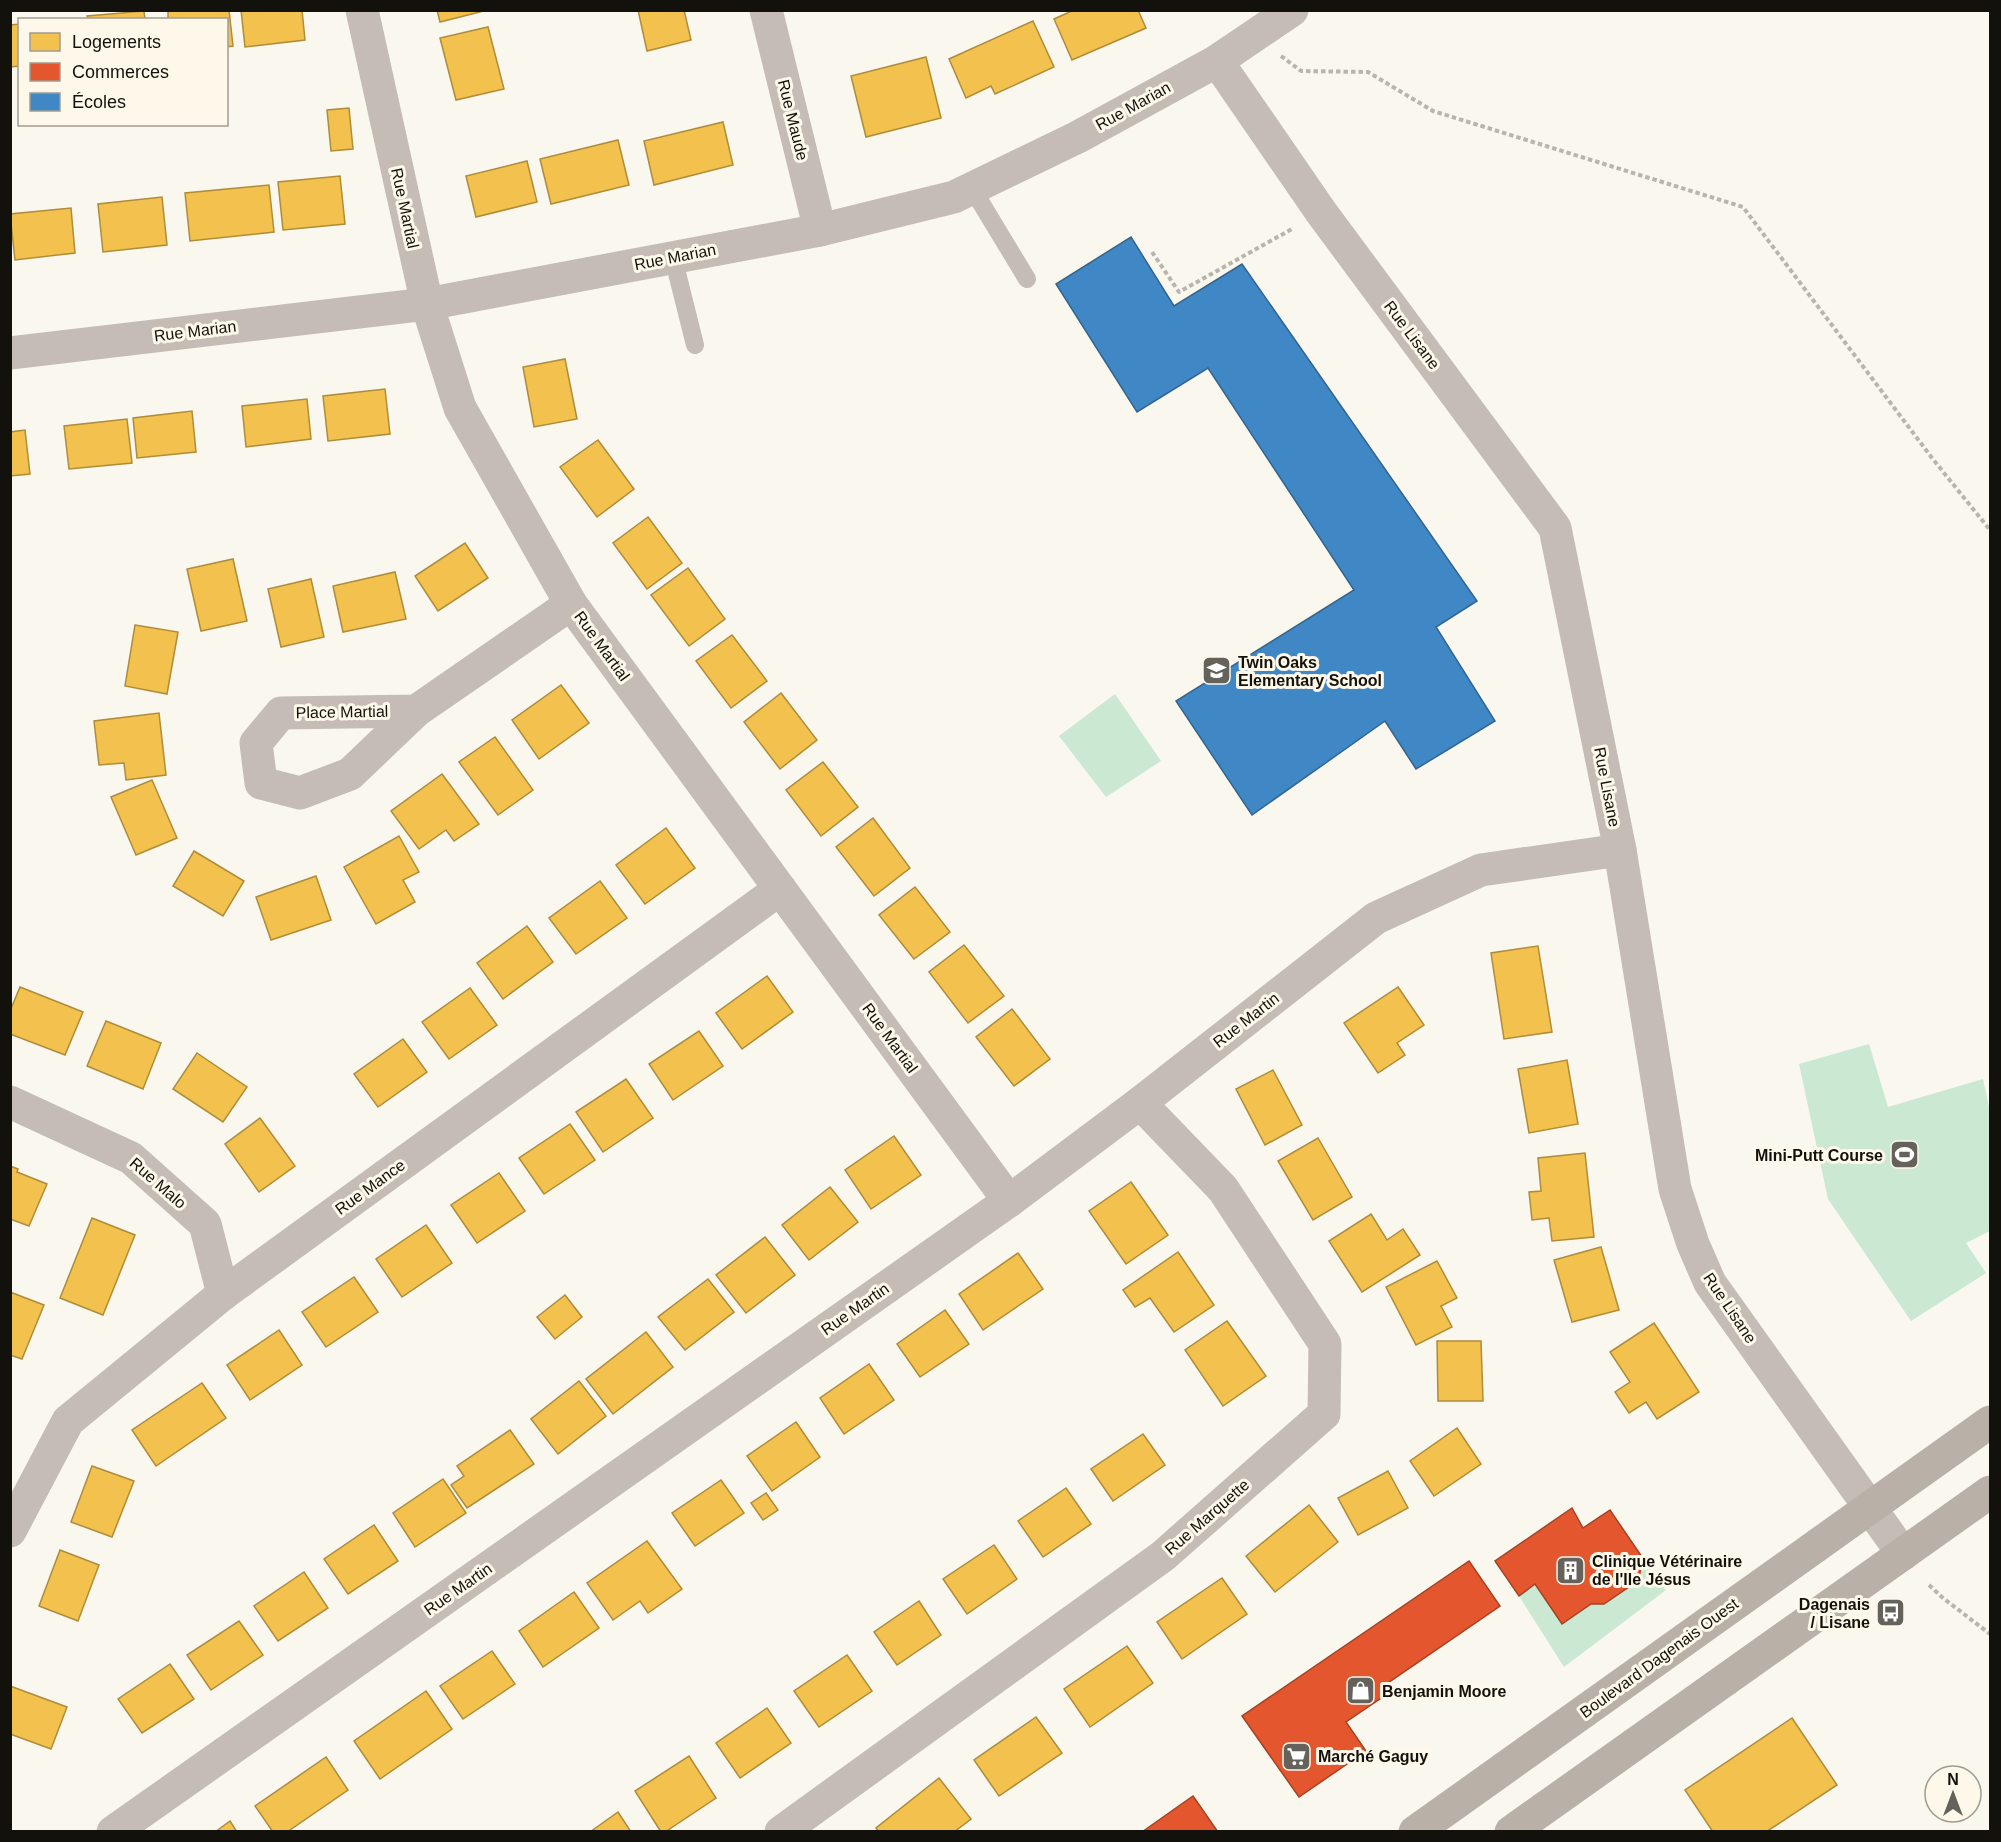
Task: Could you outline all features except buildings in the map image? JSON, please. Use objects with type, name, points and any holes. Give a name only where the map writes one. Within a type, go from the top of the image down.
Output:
[{"type":"main road","name":"Boulevard Dagenais Ouest","points":[[1415,1832],[1990,1422]]},
{"type":"main road","points":[[1511,1832],[1990,1492]]},
{"type":"street","name":"Rue Martial","points":[[362,10],[427,304],[460,408],[571,604],[1009,1201]]},
{"type":"street","name":"Rue Maude","points":[[766,10],[820,230]]},
{"type":"street","name":"Rue Marian","points":[[10,353],[427,304],[820,230],[954,197],[1078,136],[1217,61],[1292,10]]},
{"type":"street","name":"Rue Lisane","points":[[1217,61],[1321,212],[1555,528],[1620,850],[1675,1189],[1692,1244],[1710,1283],[1903,1554]]},
{"type":"street","points":[[416,711],[571,604]]},
{"type":"street","name":"Rue Martin","points":[[113,1832],[1009,1201],[1140,1103],[1376,918],[1481,870],[1620,850]]},
{"type":"street","name":"Rue Mance","points":[[10,1531],[68,1420],[223,1294],[780,889]]},
{"type":"street","name":"Rue Malo","points":[[10,1102],[131,1158],[197,1216],[205,1224],[223,1294]]},
{"type":"street","name":"Rue Marquette","points":[[781,1832],[1163,1556],[1324,1414],[1324,1344],[1223,1189],[1140,1103]]},
{"type":"lane","points":[[972,188],[1028,279]]},
{"type":"lane","points":[[673,257],[695,345]]},
{"type":"path","points":[[1253,36],[1301,71],[1368,72],[1433,111],[1743,207],[1932,458],[1990,530]]},
{"type":"path","points":[[1152,252],[1179,292],[1321,212]]},
{"type":"path","points":[[1929,1586],[1990,1634]]},
{"type":"green space","points":[[1115,694],[1161,761],[1106,797],[1059,736]]},
{"type":"green space","name":"Mini-Putt Course","points":[[1869,1044],[1888,1107],[1983,1079],[1990,1111],[1990,1231],[1966,1243],[1986,1273],[1911,1321],[1828,1199],[1799,1064]]},
{"type":"green space","points":[[1642,1557],[1666,1590],[1564,1667],[1519,1596],[1535,1584],[1563,1624],[1591,1604],[1639,1580]]},
{"type":"place","name":"Twin Oaks Elementary School","points":[[1217,671]]},
{"type":"place","name":"Mini-Putt Course","points":[[1904,1155]]},
{"type":"place","name":"Clinique Vétérinaire de I'Ile Jésus","points":[[1571,1570]]},
{"type":"place","name":"Dagenais / Lisane","points":[[1891,1613]]},
{"type":"place","name":"Benjamin Moore","points":[[1361,1691]]},
{"type":"place","name":"Marché Gaguy","points":[[1297,1756]]}]
